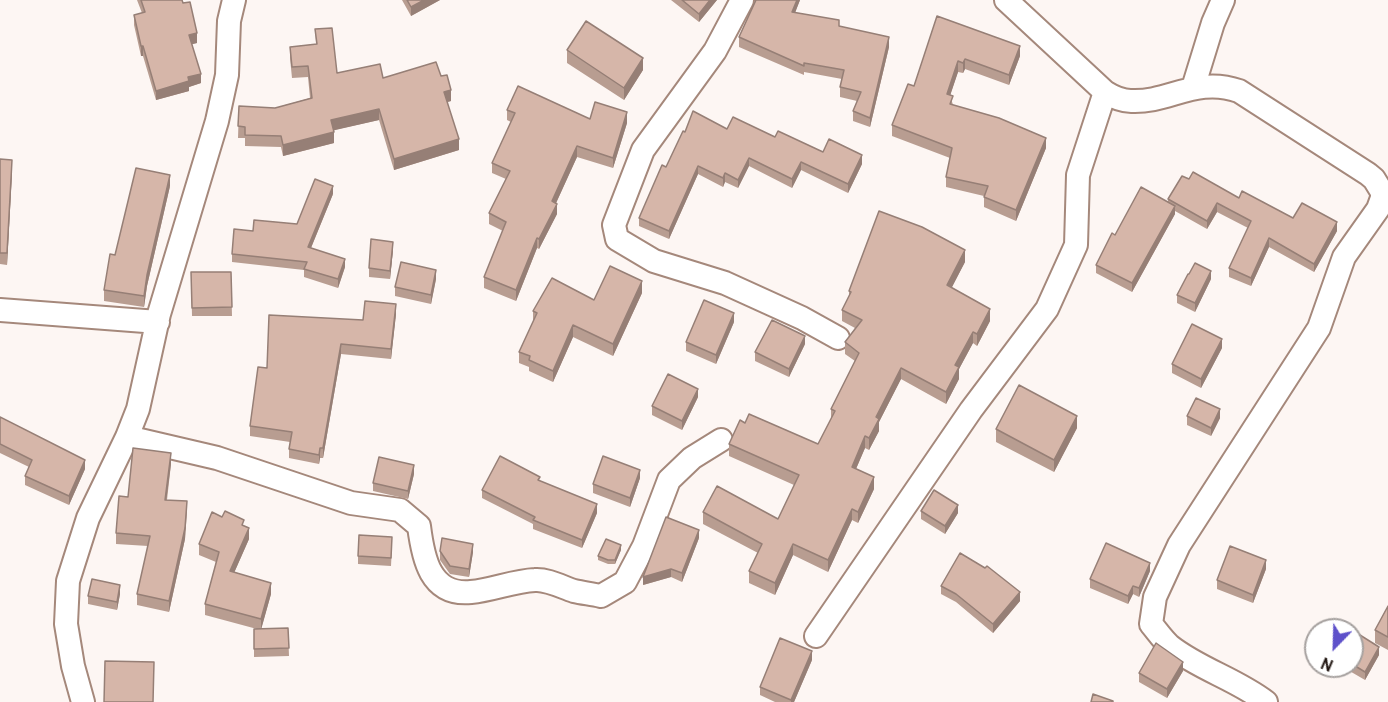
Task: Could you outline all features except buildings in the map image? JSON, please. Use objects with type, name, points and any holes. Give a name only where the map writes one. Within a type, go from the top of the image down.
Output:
[{"type":"street","points":[[83,702],[73,666],[66,624],[68,581],[88,518],[127,437],[138,408],[158,322],[217,121],[227,75],[229,21],[234,0]]},
{"type":"street","points":[[742,0],[715,51],[644,150],[614,225],[617,239],[654,261],[725,283],[802,318],[838,338]]},
{"type":"street","points":[[1006,0],[1105,92],[1117,99],[1146,100],[1193,88],[1225,86],[1239,91],[1368,174],[1385,194],[1378,209],[1344,258],[1319,328],[1179,545],[1155,597],[1151,624],[1168,645],[1195,662],[1249,689],[1266,702]]},
{"type":"street","points":[[1193,88],[1213,23],[1223,0]]},
{"type":"street","points":[[816,636],[971,410],[1047,309],[1076,245],[1078,175],[1105,92]]},
{"type":"street","points":[[0,310],[158,322]]},
{"type":"street","points":[[127,437],[217,458],[351,502],[400,510],[419,526],[423,550],[433,576],[448,590],[471,592],[513,582],[538,580],[602,596],[625,582],[644,546],[669,480],[692,458],[721,440]]}]
